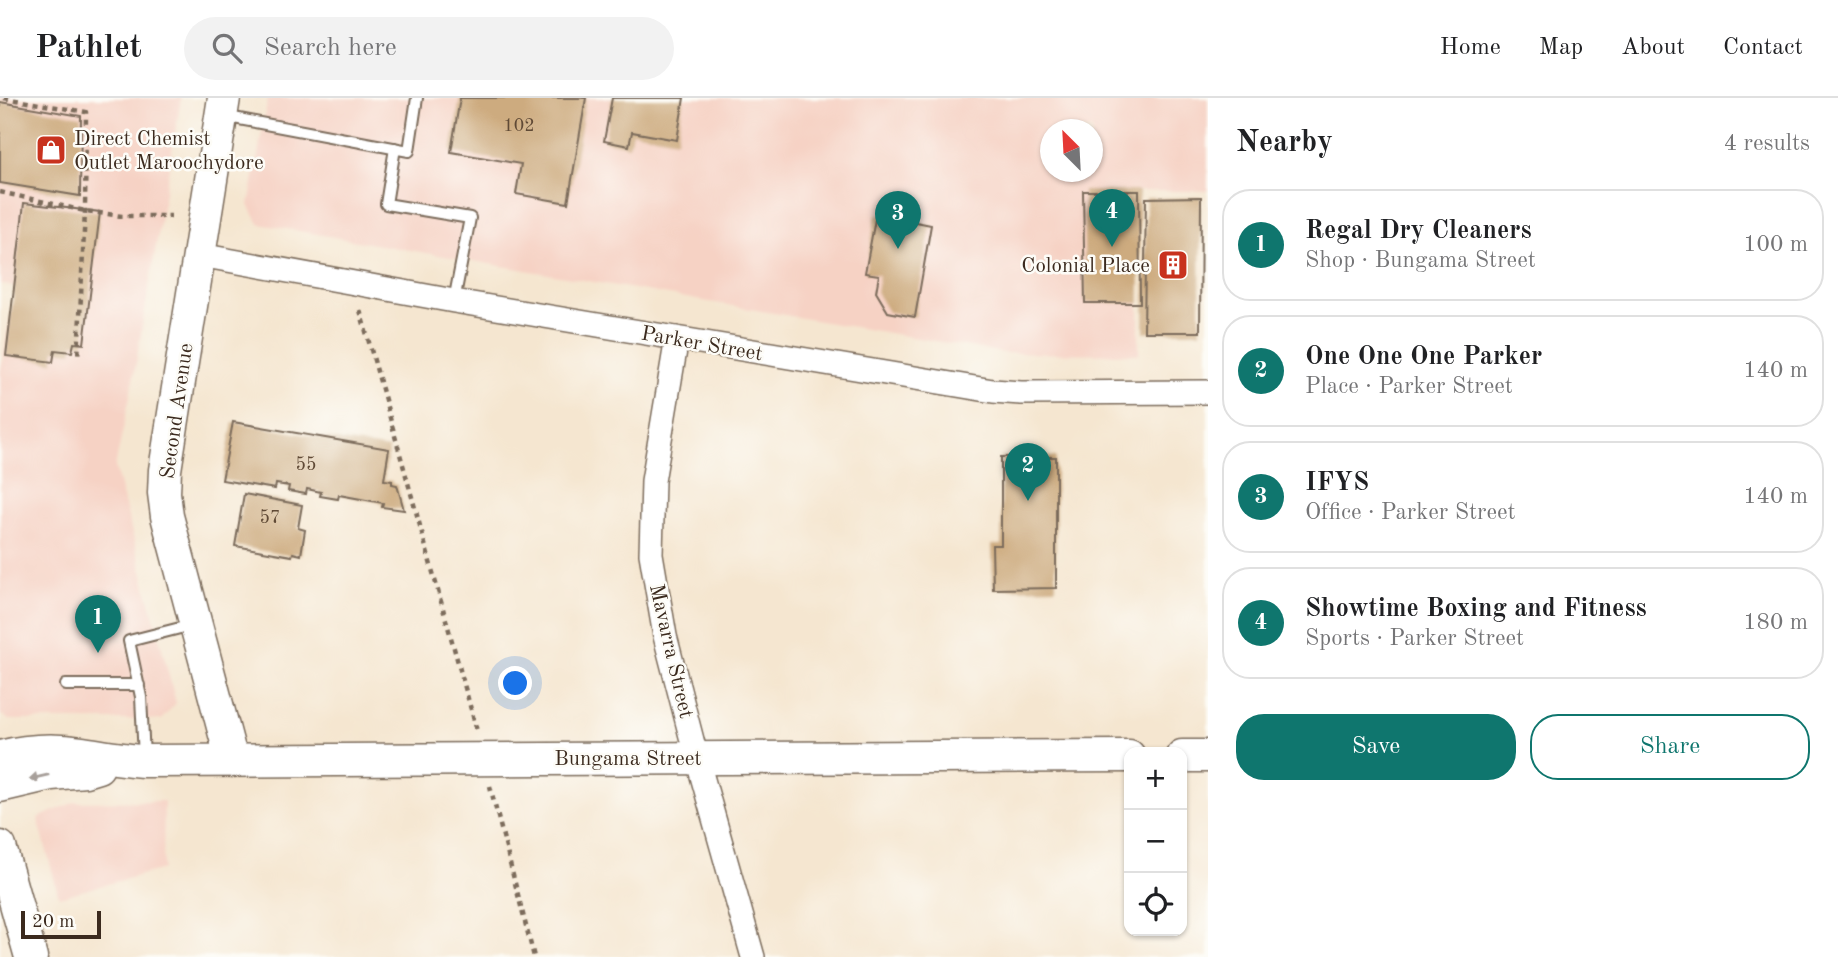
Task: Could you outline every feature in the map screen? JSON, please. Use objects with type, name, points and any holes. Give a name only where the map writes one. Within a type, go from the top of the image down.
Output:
[{"type":"street","name":"Second Avenue","points":[[222,107],[165,470],[164,493],[167,516],[232,761]]},
{"type":"street","name":"Parker Street","points":[[200,254],[454,301],[993,391],[1208,391]]},
{"type":"street","name":"Mavarra Street","points":[[677,338],[653,481],[651,554],[665,636],[753,957]]},
{"type":"street","name":"Bungama Street","points":[[0,757],[54,751],[135,760],[232,761],[1124,756]]},
{"type":"street","points":[[1187,756],[1208,756]]},
{"type":"street","name":"Bungama Street","points":[[0,786],[51,774],[85,771],[135,760]]},
{"type":"street","points":[[0,847],[31,957]]},
{"type":"lane","points":[[222,107],[409,151],[417,98]]},
{"type":"lane","points":[[395,148],[386,204],[470,218],[454,301]]},
{"type":"lane","points":[[135,760],[141,697],[129,641],[196,624]]},
{"type":"lane","points":[[66,685],[139,685]]},
{"type":"path","points":[[4,98],[86,112],[85,212],[78,358]]},
{"type":"path","points":[[0,192],[85,212],[122,216],[171,216]]},
{"type":"path","points":[[360,310],[479,737]]},
{"type":"path","points":[[490,785],[534,957]]},
{"type":"shaded area","points":[[0,98],[181,98],[132,386],[115,467],[176,703],[161,720],[9,720],[0,714],[0,373],[15,287],[0,284]]},
{"type":"shaded area","points":[[268,98],[1208,98],[1208,191],[1139,191],[1139,354],[1004,353],[259,224],[249,205]]},
{"type":"shaded area","points":[[164,801],[163,869],[59,897],[38,818],[75,802]]},
{"type":"building","points":[[460,98],[586,98],[568,203],[516,194],[521,164],[451,152]]},
{"type":"building","points":[[612,98],[684,98],[677,140],[632,132],[629,146],[604,141]]},
{"type":"building","points":[[0,102],[81,116],[80,196],[0,183]]},
{"type":"building","points":[[1083,191],[1139,191],[1140,303],[1085,303]]},
{"type":"building","name":"Colonial Place","points":[[1201,197],[1200,332],[1144,332],[1146,198]]},
{"type":"building","points":[[24,203],[100,212],[84,344],[74,343],[72,352],[55,350],[53,362],[6,356]]},
{"type":"building","points":[[876,214],[931,225],[915,317],[888,312],[876,292],[879,275],[865,273]]},
{"type":"building","points":[[233,422],[389,449],[384,480],[397,485],[404,510],[339,495],[338,499],[320,496],[321,492],[307,489],[306,494],[288,491],[289,486],[276,484],[275,489],[222,480]]},
{"type":"building","points":[[1001,457],[1056,457],[1056,588],[993,589],[992,545],[1001,545]]},
{"type":"building","points":[[244,494],[302,505],[298,528],[305,530],[301,555],[293,553],[292,556],[235,546]]},
{"type":"place","name":"Direct Chemist Outlet Maroochydore","points":[[51,150]]},
{"type":"place","name":"Showtime Boxing and Fitness","points":[[1112,247]]},
{"type":"place","name":"IFYS","points":[[898,249]]},
{"type":"place","name":"Colonial Place","points":[[1173,265]]},
{"type":"place","name":"One One One Parker","points":[[1028,501]]},
{"type":"place","name":"Regal Dry Cleaners","points":[[98,653]]}]
